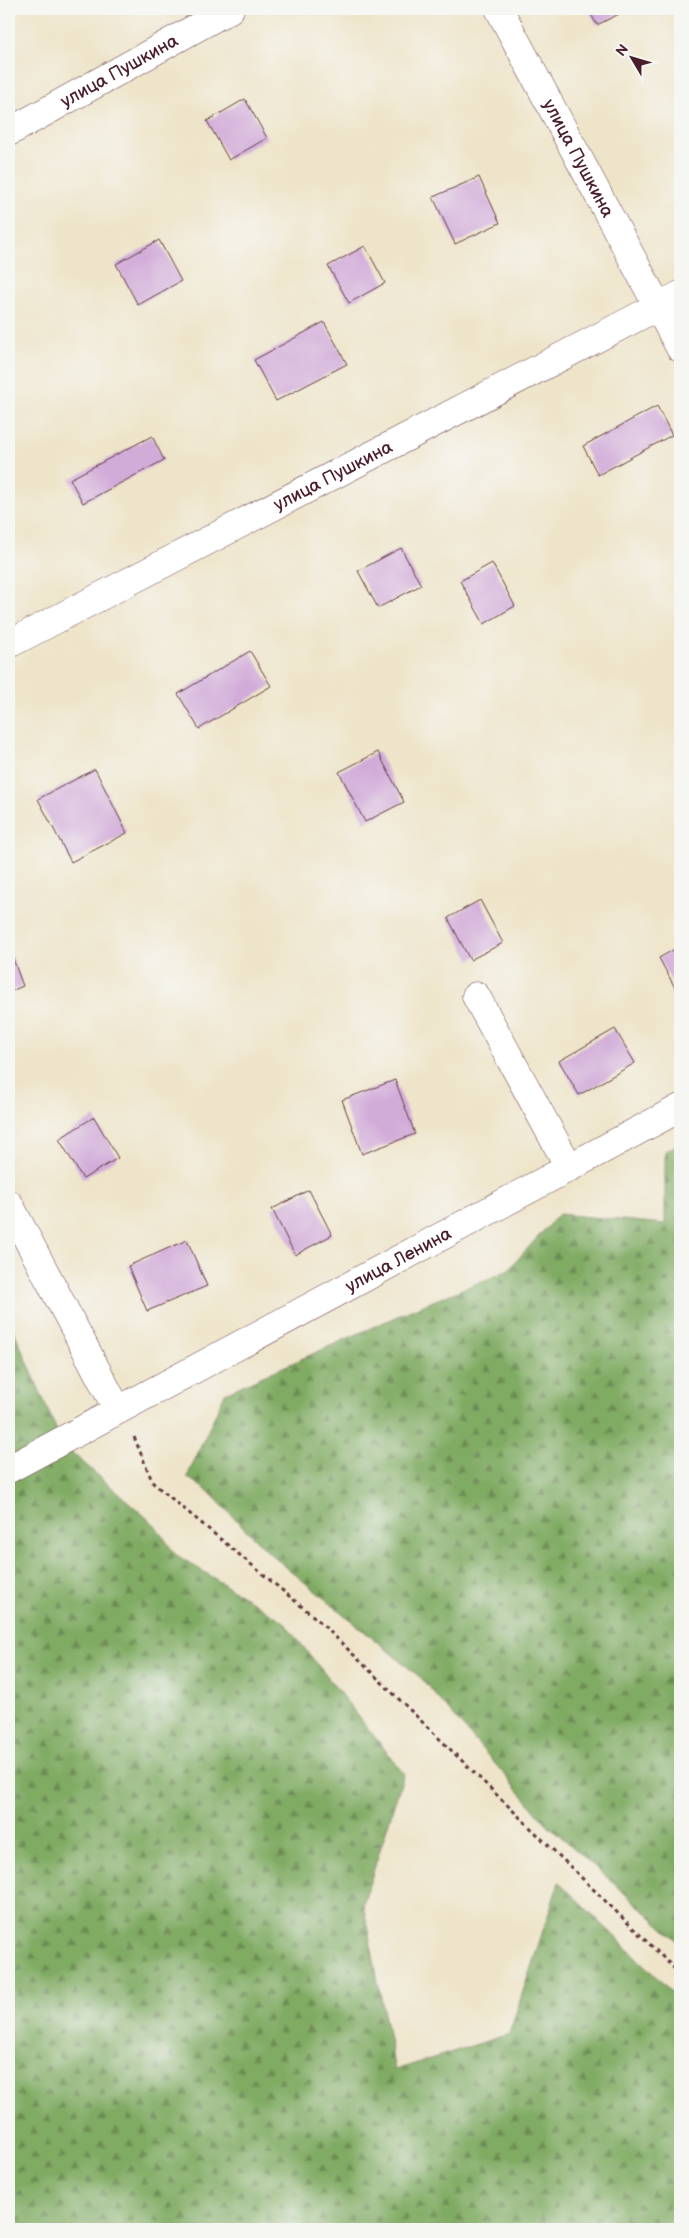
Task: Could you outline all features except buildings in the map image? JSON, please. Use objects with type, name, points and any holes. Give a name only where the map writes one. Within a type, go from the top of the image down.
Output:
[{"type":"street","name":"улица Пушкина","points":[[9,132],[230,9]]},
{"type":"street","name":"улица Пушкина","points":[[9,644],[669,301],[500,9]]},
{"type":"street","points":[[669,301],[680,348]]},
{"type":"street","points":[[476,996],[569,1167]]},
{"type":"street","name":"улица Ленина","points":[[9,1469],[680,1108]]},
{"type":"street","points":[[9,1204],[116,1410]]},
{"type":"path","points":[[116,1410],[127,1420],[153,1483],[318,1620],[680,1974]]},
{"type":"green space","points":[[680,1143],[680,1943],[547,1824],[421,1678],[268,1552],[209,1492],[187,1477],[225,1393],[411,1310],[507,1271],[559,1214],[665,1224],[665,1151]]},
{"type":"green space","points":[[9,1319],[63,1445],[155,1525],[175,1554],[283,1621],[404,1774],[363,1904],[395,2070],[509,2034],[559,1882],[680,2000],[680,2229],[9,2229]]}]
